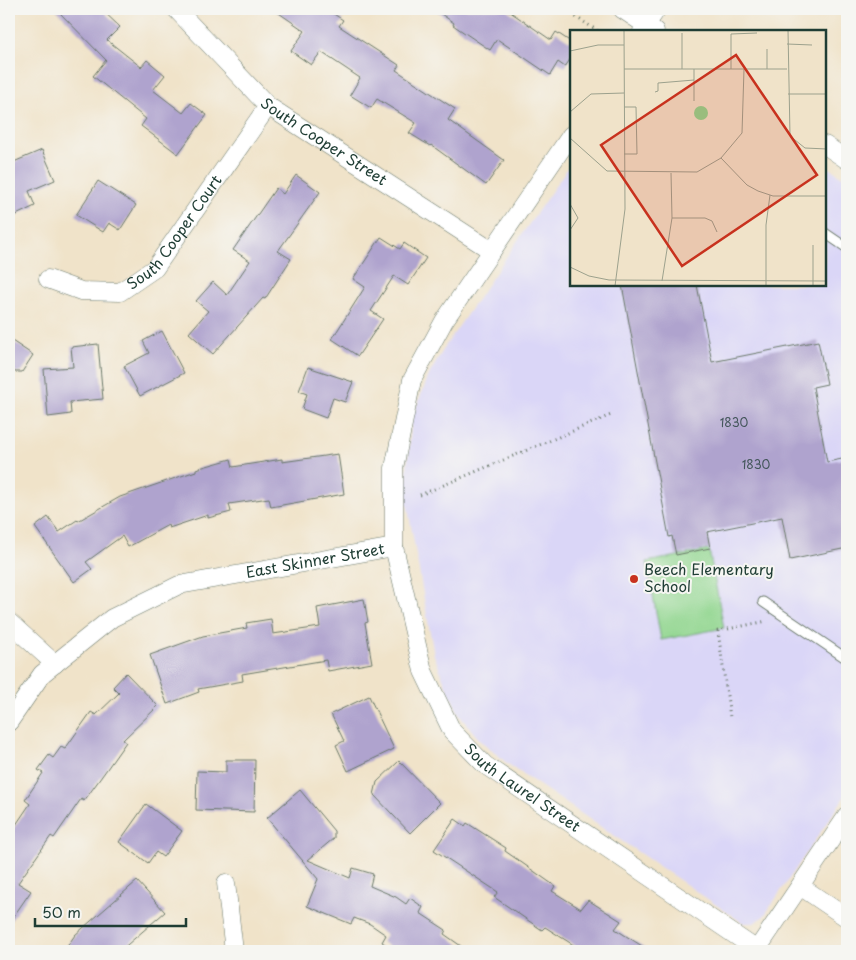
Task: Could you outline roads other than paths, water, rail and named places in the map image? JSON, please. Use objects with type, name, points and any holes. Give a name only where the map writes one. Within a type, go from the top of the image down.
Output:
[{"type":"street","name":"South Cooper Street","points":[[176,9],[268,106],[492,251]]},
{"type":"street","points":[[622,9],[648,29],[658,9]]},
{"type":"street","name":"South Cooper Court","points":[[48,279],[82,291],[120,292],[155,268],[268,106]]},
{"type":"street","name":"East Skinner Street","points":[[9,722],[42,674],[112,618],[179,585],[394,546],[394,468],[412,380],[444,321],[570,136]]},
{"type":"street","points":[[826,146],[847,160]]},
{"type":"street","name":"South Laurel Street","points":[[394,546],[423,671],[452,731],[485,765],[757,950]]},
{"type":"street","points":[[9,622],[55,664]]},
{"type":"street","points":[[757,950],[847,816]]},
{"type":"street","points":[[226,883],[234,951]]},
{"type":"street","points":[[800,886],[847,918]]},
{"type":"lane","points":[[826,234],[847,248]]},
{"type":"lane","points":[[763,602],[847,659]]},
{"type":"place","name":"Beech Elementary School","points":[[634,579]]}]
